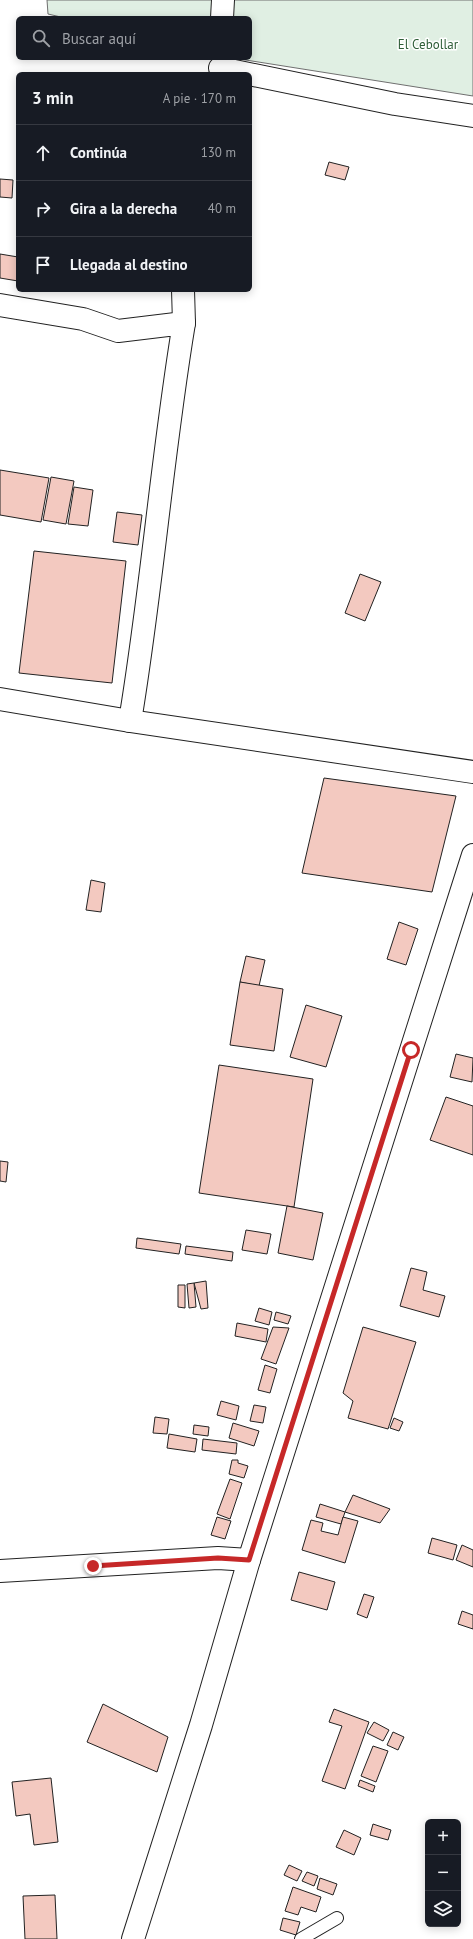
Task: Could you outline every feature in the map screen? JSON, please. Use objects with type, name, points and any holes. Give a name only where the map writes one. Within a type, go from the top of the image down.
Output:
[{"type":"street","points":[[222,16],[223,0]]},
{"type":"street","points":[[220,67],[244,72]]},
{"type":"street","points":[[252,74],[395,104],[473,116]]},
{"type":"street","points":[[130,721],[141,653],[155,532],[184,323],[183,292]]},
{"type":"street","points":[[0,305],[83,319],[118,331],[184,323]]},
{"type":"street","points":[[0,698],[130,721],[473,772]]},
{"type":"street","points":[[133,1939],[201,1725],[249,1560],[473,855]]},
{"type":"street","points":[[0,1571],[218,1558],[249,1560]]},
{"type":"lane","points":[[301,1939],[337,1918]]},
{"type":"green space","name":"El Cebollar","points":[[47,0],[473,0],[473,96],[246,60],[252,60],[252,16],[56,16],[48,14]]},
{"type":"building","points":[[329,162],[349,167],[345,180],[325,175]]},
{"type":"building","points":[[0,179],[13,180],[12,198],[0,197]]},
{"type":"building","points":[[0,254],[16,257],[16,281],[0,278]]},
{"type":"building","points":[[0,470],[49,478],[41,522],[0,515]]},
{"type":"building","points":[[51,477],[74,481],[66,524],[43,520]]},
{"type":"building","points":[[74,487],[93,490],[88,526],[68,524]]},
{"type":"building","points":[[117,512],[142,515],[138,545],[113,542]]},
{"type":"building","points":[[34,551],[126,561],[112,683],[19,673]]},
{"type":"building","points":[[360,574],[381,582],[365,621],[345,613]]},
{"type":"building","points":[[324,778],[456,796],[432,892],[302,873]]},
{"type":"building","points":[[91,880],[105,883],[101,912],[86,910]]},
{"type":"building","points":[[399,922],[418,929],[406,965],[387,959]]},
{"type":"building","points":[[246,956],[265,960],[259,986],[240,982]]},
{"type":"building","points":[[240,982],[283,989],[274,1051],[230,1045]]},
{"type":"building","points":[[306,1005],[342,1016],[326,1067],[290,1057]]},
{"type":"building","points":[[456,1054],[473,1058],[472,1082],[450,1077]]},
{"type":"building","points":[[219,1065],[313,1079],[294,1207],[199,1193]]},
{"type":"building","points":[[446,1097],[473,1106],[473,1155],[430,1140]]},
{"type":"building","points":[[0,1161],[8,1162],[6,1182],[0,1181]]},
{"type":"building","points":[[287,1206],[323,1213],[313,1260],[278,1253]]},
{"type":"building","points":[[246,1230],[271,1234],[267,1254],[242,1250]]},
{"type":"building","points":[[137,1238],[181,1244],[179,1254],[136,1248]]},
{"type":"building","points":[[186,1246],[233,1252],[232,1261],[185,1254]]},
{"type":"building","points":[[411,1268],[427,1272],[423,1290],[445,1296],[439,1317],[400,1306]]},
{"type":"building","points":[[206,1281],[208,1308],[201,1309],[194,1283]]},
{"type":"building","points":[[194,1283],[196,1307],[189,1308],[187,1284]]},
{"type":"building","points":[[178,1285],[185,1285],[185,1308],[178,1307]]},
{"type":"building","points":[[259,1308],[272,1312],[269,1325],[255,1321]]},
{"type":"building","points":[[276,1312],[291,1316],[288,1324],[274,1320]]},
{"type":"building","points":[[237,1323],[268,1329],[266,1342],[235,1336]]},
{"type":"building","points":[[273,1327],[289,1328],[276,1364],[261,1359]]},
{"type":"building","points":[[363,1327],[416,1342],[388,1429],[348,1418],[353,1401],[343,1393]]},
{"type":"building","points":[[265,1365],[277,1369],[270,1393],[258,1390]]},
{"type":"building","points":[[221,1401],[239,1406],[236,1420],[217,1415]]},
{"type":"building","points":[[254,1405],[266,1407],[263,1423],[250,1421]]},
{"type":"building","points":[[155,1417],[169,1419],[167,1434],[153,1433]]},
{"type":"building","points":[[394,1418],[403,1422],[399,1431],[390,1428]]},
{"type":"building","points":[[233,1423],[259,1431],[254,1446],[229,1438]]},
{"type":"building","points":[[194,1425],[209,1427],[208,1436],[193,1434]]},
{"type":"building","points":[[169,1434],[197,1439],[195,1452],[167,1448]]},
{"type":"building","points":[[203,1439],[237,1443],[236,1454],[202,1450]]},
{"type":"building","points":[[232,1460],[238,1460],[238,1463],[248,1466],[244,1478],[229,1474]]},
{"type":"building","points":[[230,1479],[242,1483],[230,1519],[217,1514]]},
{"type":"building","points":[[353,1495],[390,1509],[380,1523],[345,1512]]},
{"type":"building","points":[[320,1504],[345,1512],[341,1524],[316,1517]]},
{"type":"building","points":[[217,1517],[231,1521],[225,1539],[211,1535]]},
{"type":"building","points":[[343,1517],[358,1521],[345,1563],[302,1550],[311,1520],[323,1523],[321,1531],[338,1535]]},
{"type":"building","points":[[432,1538],[457,1545],[453,1560],[428,1553]]},
{"type":"building","points":[[462,1545],[473,1550],[473,1567],[456,1560]]},
{"type":"building","points":[[299,1572],[335,1582],[327,1610],[291,1600]]},
{"type":"building","points":[[364,1594],[374,1597],[367,1618],[357,1614]]},
{"type":"building","points":[[462,1611],[473,1615],[473,1629],[458,1624]]},
{"type":"building","points":[[103,1704],[168,1737],[157,1772],[87,1742]]},
{"type":"building","points":[[334,1709],[369,1722],[345,1789],[322,1781],[342,1726],[329,1722]]},
{"type":"building","points":[[374,1722],[389,1730],[383,1741],[367,1733]]},
{"type":"building","points":[[393,1732],[404,1737],[398,1750],[387,1745]]},
{"type":"building","points":[[373,1746],[388,1751],[376,1782],[361,1776]]},
{"type":"building","points":[[51,1778],[58,1842],[34,1845],[30,1814],[16,1816],[12,1782]]},
{"type":"building","points":[[360,1780],[375,1786],[373,1792],[358,1786]]},
{"type":"building","points":[[373,1824],[391,1830],[388,1840],[370,1835]]},
{"type":"building","points":[[344,1830],[361,1838],[354,1855],[336,1847]]},
{"type":"building","points":[[289,1865],[302,1871],[297,1881],[284,1875]]},
{"type":"building","points":[[307,1872],[318,1876],[314,1886],[302,1881]]},
{"type":"building","points":[[320,1878],[337,1884],[333,1895],[317,1889]]},
{"type":"building","points":[[293,1887],[321,1897],[316,1912],[301,1907],[298,1915],[285,1911]]},
{"type":"building","points":[[55,1895],[57,1939],[25,1939],[23,1896]]},
{"type":"building","points":[[283,1918],[300,1922],[296,1935],[280,1930]]},
{"type":"route","points":[[93,1566],[218,1558],[249,1560],[411,1050]]}]
